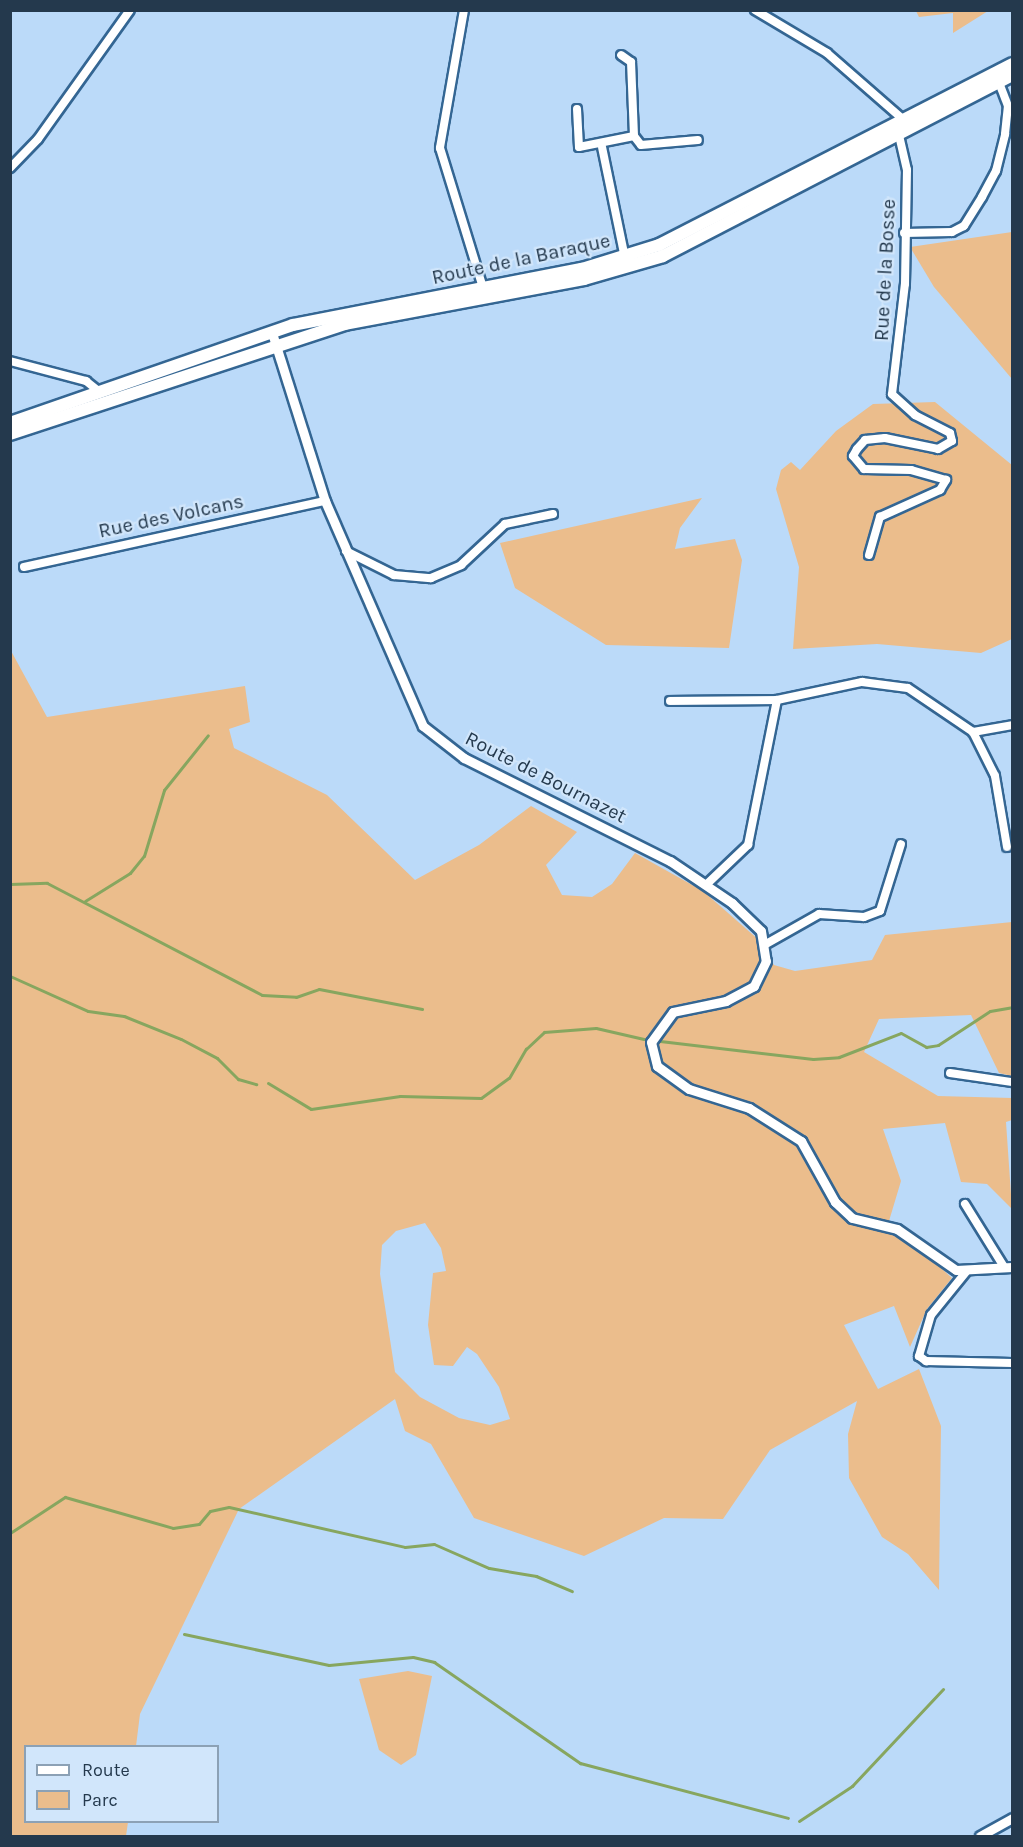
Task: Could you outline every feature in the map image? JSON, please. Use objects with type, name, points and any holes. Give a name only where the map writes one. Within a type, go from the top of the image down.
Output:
[{"type":"main road","name":"Route de la Baraque","points":[[627,262],[902,120],[997,78],[1012,64]]},
{"type":"main road","name":"Route de la Baraque","points":[[10,434],[104,397],[274,339],[627,262],[755,211],[957,105],[1012,69]]},
{"type":"main road","points":[[997,78],[1012,75]]},
{"type":"main road","name":"Route de la Baraque","points":[[10,423],[104,397]]},
{"type":"street","points":[[10,168],[38,139],[130,10]]},
{"type":"street","points":[[464,10],[440,148],[484,293]]},
{"type":"street","points":[[755,10],[827,53],[902,120],[916,126]]},
{"type":"street","points":[[621,55],[631,62],[634,136],[641,145],[698,140]]},
{"type":"street","points":[[904,232],[938,234],[964,226],[996,171],[1009,134],[1008,106],[997,78]]},
{"type":"street","points":[[577,109],[579,147],[602,147],[634,136]]},
{"type":"street","name":"Rue de la Bosse","points":[[869,555],[880,517],[940,490],[946,480],[912,470],[864,469],[853,456],[857,449],[865,440],[885,438],[938,449],[952,441],[950,433],[915,415],[892,394],[905,284],[904,232],[907,170],[898,135]]},
{"type":"street","points":[[602,147],[627,262]]},
{"type":"street","name":"Route de Bournazet","points":[[274,339],[325,501],[411,709],[441,744],[708,884],[755,923],[766,944]]},
{"type":"street","points":[[10,361],[86,381],[104,397]]},
{"type":"street","name":"Rue des Volcans","points":[[24,567],[325,501]]},
{"type":"street","points":[[346,551],[394,575],[431,578],[461,565],[505,524],[553,514]]},
{"type":"street","points":[[670,701],[777,700],[845,684],[885,683],[932,699],[972,732],[994,776],[1007,847]]},
{"type":"street","points":[[708,884],[748,844],[777,700]]},
{"type":"street","points":[[972,732],[1012,724]]},
{"type":"street","points":[[901,844],[880,912],[864,917],[819,914],[766,944],[766,961],[754,986],[726,1001],[673,1011],[651,1042],[657,1066],[668,1078],[749,1108],[801,1141],[835,1202],[852,1218],[897,1229],[942,1264],[966,1272],[1008,1267],[965,1204]]},
{"type":"street","points":[[950,1073],[1012,1082]]},
{"type":"street","points":[[966,1272],[931,1315],[919,1356],[926,1361],[1012,1363]]},
{"type":"street","points":[[980,1836],[1012,1818]]},
{"type":"green space","points":[[916,11],[988,11],[953,33],[953,13],[919,17]]},
{"type":"green space","points":[[1012,232],[1012,379],[934,287],[910,247]]},
{"type":"green space","points":[[935,402],[1012,465],[1012,639],[981,653],[877,644],[793,649],[799,567],[776,489],[781,470],[791,462],[800,470],[836,431],[873,404]]},
{"type":"green space","points":[[702,498],[680,528],[675,549],[735,539],[742,560],[729,648],[606,645],[515,588],[500,543]]},
{"type":"green space","points":[[10,649],[47,717],[245,686],[250,722],[229,729],[234,748],[327,795],[415,880],[479,845],[531,806],[577,832],[546,865],[562,895],[592,897],[612,884],[635,853],[703,891],[760,941],[774,965],[795,971],[872,960],[885,935],[1012,922],[1012,1076],[999,1073],[971,1015],[879,1019],[864,1052],[938,1096],[1012,1098],[1012,1120],[1006,1122],[1012,1209],[987,1184],[961,1182],[945,1123],[883,1129],[901,1181],[889,1221],[952,1278],[927,1309],[910,1347],[894,1306],[844,1325],[878,1389],[919,1369],[941,1426],[939,1590],[908,1554],[882,1537],[849,1478],[848,1434],[857,1401],[770,1450],[723,1519],[664,1518],[584,1556],[474,1518],[431,1444],[405,1431],[395,1399],[239,1509],[140,1714],[136,1745],[24,1745],[24,1823],[128,1823],[126,1836],[11,1836]],"holes":[[[425,1223],[441,1248],[446,1271],[433,1273],[428,1325],[434,1365],[453,1366],[467,1347],[477,1354],[499,1387],[510,1419],[490,1425],[459,1418],[420,1397],[395,1372],[380,1274],[382,1245],[396,1231]]]},
{"type":"green space","points":[[408,1671],[432,1676],[416,1755],[401,1765],[379,1750],[359,1679]]},
{"type":"waterway","points":[[85,901],[130,873],[144,856],[164,790],[208,735]]},
{"type":"waterway","points":[[10,884],[47,883],[262,995],[296,997],[319,989],[422,1009]]},
{"type":"waterway","points":[[10,976],[88,1011],[124,1016],[181,1039],[217,1058],[238,1079],[256,1084]]},
{"type":"waterway","points":[[660,1041],[813,1059],[839,1057],[901,1033],[926,1047],[938,1045],[990,1011],[1012,1007]]},
{"type":"waterway","points":[[268,1083],[311,1109],[400,1096],[481,1098],[509,1078],[526,1049],[544,1032],[596,1028],[644,1039]]},
{"type":"waterway","points":[[10,1533],[65,1497],[173,1528],[199,1524],[210,1511],[229,1507],[405,1547],[434,1544],[489,1568],[536,1576],[572,1591]]},
{"type":"waterway","points":[[184,1634],[329,1665],[413,1657],[434,1662],[580,1763],[788,1818]]},
{"type":"waterway","points":[[799,1821],[852,1786],[943,1689]]}]
